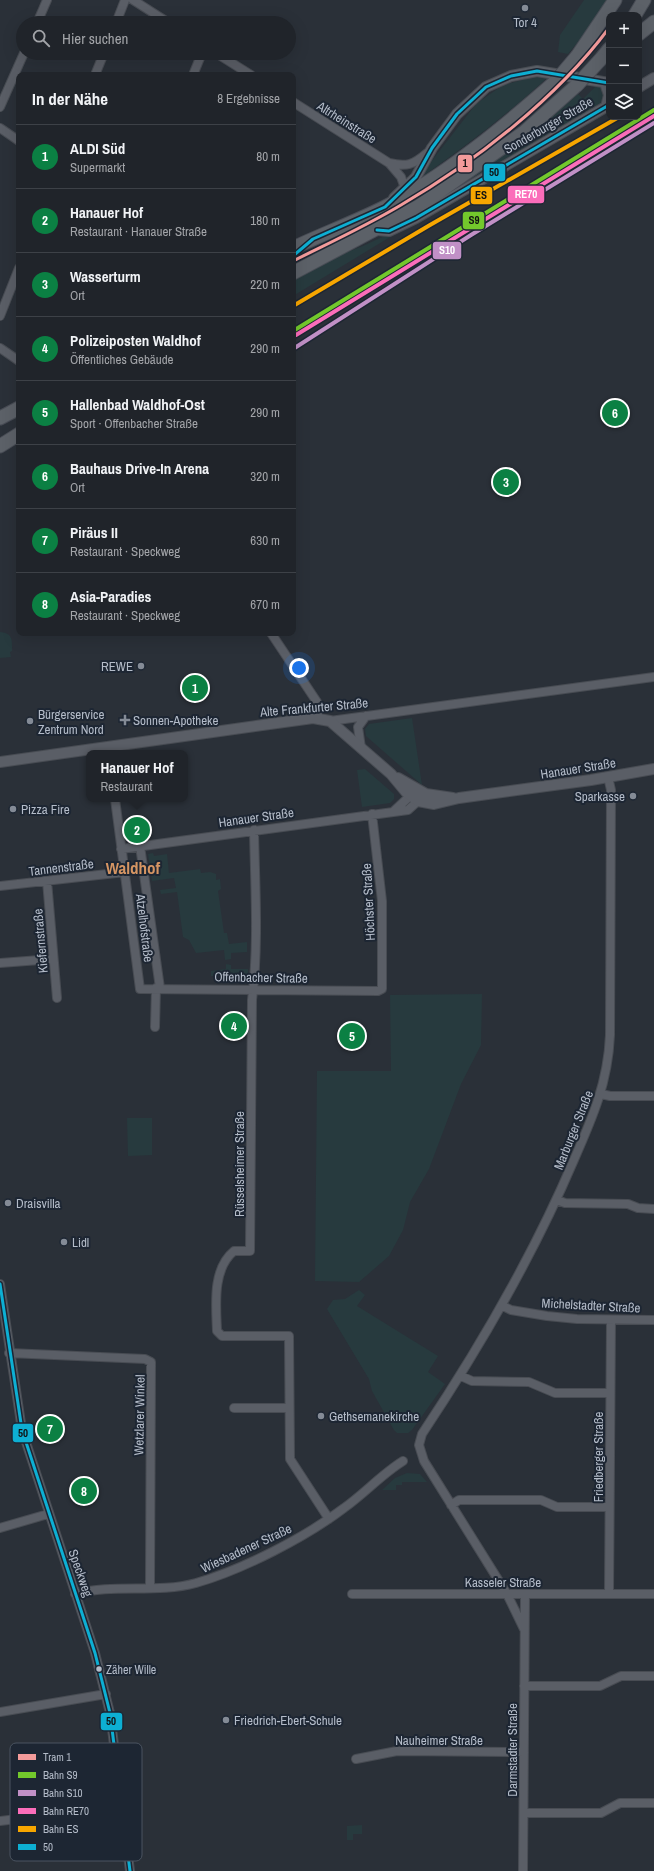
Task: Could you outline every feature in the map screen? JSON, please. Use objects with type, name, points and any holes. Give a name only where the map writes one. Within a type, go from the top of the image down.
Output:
[{"type":"main road","points":[[296,247],[385,207],[449,166],[504,125],[556,81],[578,55],[615,0]]},
{"type":"main road","points":[[637,12],[644,0]]},
{"type":"main road","points":[[642,32],[654,22]]},
{"type":"main road","points":[[296,271],[377,230],[419,206],[523,133],[578,85],[605,55]]},
{"type":"main road","points":[[0,418],[16,410]]},
{"type":"main road","points":[[0,446],[16,436]]},
{"type":"street","points":[[40,16],[47,0]]},
{"type":"street","points":[[119,16],[125,0]]},
{"type":"street","points":[[133,0],[158,16]]},
{"type":"street","points":[[0,107],[21,60]]},
{"type":"street","points":[[96,72],[101,60]]},
{"type":"street","points":[[194,72],[199,60]]},
{"type":"street","points":[[227,60],[246,72]]},
{"type":"street","name":"Sonderburger Straße","points":[[385,207],[416,177],[432,148],[458,114],[486,87],[511,76],[537,71],[606,83]]},
{"type":"street","points":[[642,81],[652,79]]},
{"type":"street","points":[[642,85],[652,79]]},
{"type":"street","name":"Altrheinstraße","points":[[296,104],[389,163],[401,177],[404,188]]},
{"type":"street","name":"Sonderburger Straße","points":[[377,230],[389,231],[416,218],[606,107]]},
{"type":"street","points":[[0,128],[16,138]]},
{"type":"street","name":"Sonderburger Straße","points":[[410,164],[418,161],[432,148]]},
{"type":"street","name":"Altrheinstraße","points":[[389,163],[400,165],[410,164]]},
{"type":"street","points":[[0,316],[16,276]]},
{"type":"street","points":[[0,348],[16,359]]},
{"type":"street","points":[[273,636],[317,702],[318,718]]},
{"type":"street","name":"Alte Frankfurter Straße","points":[[108,750],[265,724],[318,718],[330,721],[654,678]]},
{"type":"street","points":[[361,748],[358,727],[366,716]]},
{"type":"street","points":[[330,721],[415,796]]},
{"type":"street","name":"Alte Frankfurter Straße","points":[[0,762],[86,752]]},
{"type":"street","name":"Hanauer Straße","points":[[122,849],[394,811],[415,796],[434,804],[459,798],[654,769]]},
{"type":"street","name":"Marburger Straße","points":[[420,1454],[419,1445],[422,1434],[461,1376],[503,1306],[557,1200],[601,1094],[609,1060],[610,1035],[611,790],[608,777]]},
{"type":"street","name":"Atzelhofstraße","points":[[114,802],[140,989]]},
{"type":"street","name":"Höchster Straße","points":[[372,814],[382,901],[382,989]]},
{"type":"street","name":"Rüsselsheimer Straße","points":[[254,830],[250,1251],[234,1251],[226,1257],[218,1278],[217,1331],[222,1336],[289,1336],[290,1458],[329,1519]]},
{"type":"street","name":"Atzelhofstraße","points":[[140,846],[158,988],[155,1027]]},
{"type":"street","name":"Tannenstraße","points":[[0,886],[125,872]]},
{"type":"street","name":"Kiefernstraße","points":[[47,881],[57,998]]},
{"type":"street","points":[[0,963],[53,959]]},
{"type":"street","name":"Offenbacher Straße","points":[[140,989],[378,991],[382,989]]},
{"type":"street","points":[[601,1094],[610,1096],[654,1096]]},
{"type":"street","points":[[557,1200],[564,1203],[628,1204],[638,1208],[654,1208]]},
{"type":"street","name":"Speckweg","points":[[0,1284],[9,1353],[22,1430],[106,1694],[114,1743]]},
{"type":"street","name":"Michelstadter Straße","points":[[503,1306],[511,1310],[547,1316],[610,1320],[654,1320]]},
{"type":"street","name":"Friedberger Straße","points":[[609,1594],[610,1320]]},
{"type":"street","name":"Wetzlarer Winkel","points":[[9,1353],[145,1359],[151,1362],[150,1588]]},
{"type":"street","points":[[461,1376],[472,1381],[529,1382],[555,1393],[610,1393]]},
{"type":"street","points":[[234,1408],[289,1408]]},
{"type":"street","name":"Darmstadter Straße","points":[[420,1454],[507,1594],[524,1629]]},
{"type":"street","name":"Wiesbadener Straße","points":[[75,1594],[97,1589],[180,1586],[207,1580],[245,1564],[293,1540],[329,1519],[345,1508],[391,1469],[404,1461]]},
{"type":"street","points":[[451,1504],[459,1500],[541,1500],[557,1507],[609,1507]]},
{"type":"street","points":[[0,1528],[48,1514]]},
{"type":"street","name":"Kasseler Straße","points":[[352,1594],[654,1594]]},
{"type":"street","name":"Darmstadter Straße","points":[[523,1871],[525,1594]]},
{"type":"street","points":[[524,1686],[600,1686],[621,1676],[654,1676]]},
{"type":"street","points":[[0,1712],[106,1694]]},
{"type":"street","name":"Nauheimer Straße","points":[[356,1759],[397,1751],[524,1752]]},
{"type":"street","points":[[524,1813],[601,1813],[620,1803],[654,1803]]},
{"type":"street","points":[[0,1821],[10,1820]]},
{"type":"street","name":"Speckweg","points":[[129,1861],[130,1871]]},
{"type":"green space","points":[[584,0],[609,0],[601,14],[568,54],[558,52],[560,35]]},
{"type":"green space","points":[[537,76],[548,77],[517,105],[484,131],[416,181],[476,104],[503,85]]},
{"type":"green space","points":[[596,86],[600,87],[605,95],[598,107],[437,201],[548,120],[578,94],[583,99]]},
{"type":"green space","points":[[399,229],[400,231],[296,294],[296,277],[331,258],[363,246]]},
{"type":"green space","points":[[0,632],[10,636],[12,640],[12,651],[10,652],[11,657],[0,658]]},
{"type":"green space","points":[[412,718],[422,785],[366,736],[365,729],[369,724]]},
{"type":"green space","points":[[365,769],[394,794],[394,799],[390,803],[362,807],[357,770]]},
{"type":"green space","points":[[153,853],[154,856],[167,854],[169,873],[200,869],[201,873],[210,872],[216,874],[216,880],[220,879],[221,889],[218,891],[224,933],[227,933],[229,944],[247,942],[247,952],[231,953],[231,959],[225,960],[224,950],[196,953],[189,940],[183,937],[177,892],[161,894],[160,890],[176,888],[174,878],[152,881],[148,854]]},
{"type":"green space","points":[[226,964],[231,965],[231,969],[248,969],[248,976],[211,976],[211,971],[226,969]]},
{"type":"green space","points":[[482,994],[481,1045],[461,1084],[429,1169],[410,1202],[403,1230],[389,1256],[359,1282],[315,1281],[317,1071],[391,1071],[390,995]]},
{"type":"green space","points":[[127,1118],[152,1118],[152,1155],[128,1156]]},
{"type":"green space","points":[[359,1290],[365,1295],[357,1306],[438,1356],[428,1372],[445,1384],[412,1430],[408,1433],[397,1433],[394,1430],[372,1391],[369,1379],[327,1309],[333,1300],[345,1299]]},
{"type":"green space","points":[[407,1473],[420,1474],[427,1482],[402,1482],[402,1485],[396,1485],[396,1490],[382,1490],[395,1478]]},
{"type":"green space","points":[[362,1825],[362,1834],[353,1834],[353,1840],[347,1840],[347,1826]]},
{"type":"tram line","name":"1","points":[[296,260],[388,213],[458,169],[513,127],[540,104],[588,54],[606,32]]},
{"type":"rail line","name":"S9","points":[[296,329],[654,110]]},
{"type":"rail line","name":"RE70","points":[[296,335],[654,116]]},
{"type":"rail line","name":"ES","points":[[296,304],[430,225],[614,120]]},
{"type":"rail line","name":"S10","points":[[296,347],[471,235],[654,123]]},
{"type":"transit line","name":"50","points":[[296,253],[313,239],[385,207],[416,177],[432,148],[457,114],[486,87],[511,76],[537,71],[606,82]]},
{"type":"transit line","name":"50","points":[[377,230],[389,231],[416,218],[606,107]]},
{"type":"transit line","name":"50","points":[[0,1284],[22,1430],[95,1653],[110,1713],[114,1743]]},
{"type":"transit line","name":"50","points":[[129,1861],[130,1871]]},
{"type":"place","name":"Tor 4","points":[[525,8]]},
{"type":"place","name":"Bauhaus Drive-In Arena","points":[[615,413]]},
{"type":"place","name":"Wasserturm","points":[[506,482]]},
{"type":"place","name":"REWE","points":[[141,666]]},
{"type":"place","name":"ALDI Süd","points":[[195,688]]},
{"type":"place","name":"Sonnen-Apotheke","points":[[125,720]]},
{"type":"place","name":"Bürgerservice Zentrum Nord","points":[[30,721]]},
{"type":"place","name":"Sparkasse","points":[[633,796]]},
{"type":"place","name":"Pizza Fire","points":[[13,809]]},
{"type":"place","name":"Hanauer Hof","points":[[137,830]]},
{"type":"place","name":"Polizeiposten Waldhof","points":[[234,1026]]},
{"type":"place","name":"Hallenbad Waldhof-Ost","points":[[352,1036]]},
{"type":"place","name":"Draisvilla","points":[[8,1203]]},
{"type":"place","name":"Lidl","points":[[64,1242]]},
{"type":"place","name":"Gethsemanekirche","points":[[321,1416]]},
{"type":"place","name":"Piräus II","points":[[50,1429]]},
{"type":"place","name":"Asia-Paradies","points":[[84,1491]]},
{"type":"place","name":"Zäher Wille","points":[[99,1669]]},
{"type":"place","name":"Friedrich-Ebert-Schule","points":[[226,1720]]},
{"type":"district","name":"Waldhof","points":[[133,868]]}]
